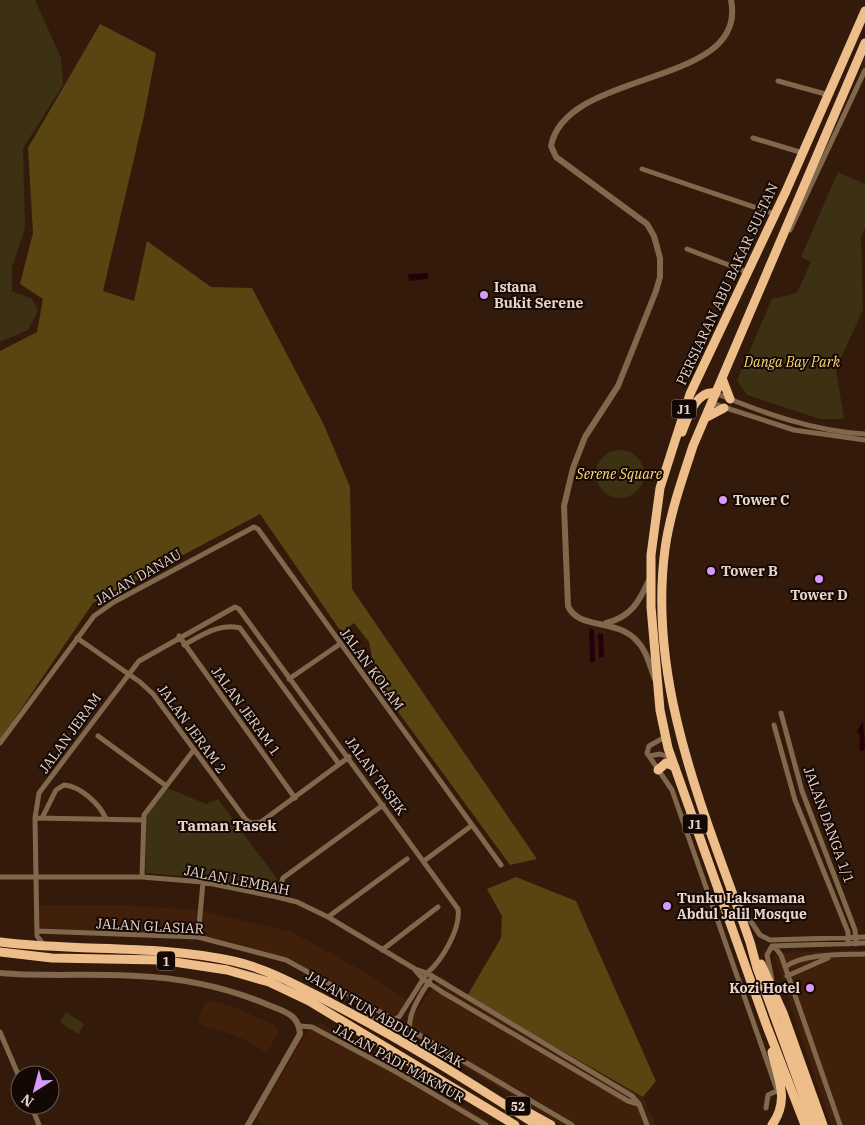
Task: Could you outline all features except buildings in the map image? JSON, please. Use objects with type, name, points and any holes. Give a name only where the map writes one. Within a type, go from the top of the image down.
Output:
[{"type":"highway","name":"PERSIARAN ABU BAKAR SULTAN","points":[[805,1125],[766,1024],[666,737],[657,685],[652,631],[651,576],[654,520],[666,468],[690,394],[804,153],[865,11]]},
{"type":"highway","name":"PERSIARAN ABU BAKAR SULTAN","points":[[814,1125],[757,968],[734,894],[690,769],[672,707],[663,634],[664,563],[668,531],[679,488],[705,418],[865,43]]},
{"type":"highway","points":[[711,403],[701,395],[699,388],[722,326]]},
{"type":"highway","points":[[722,378],[730,399]]},
{"type":"highway","points":[[666,468],[701,395],[708,392],[715,393]]},
{"type":"highway","points":[[705,418],[724,408]]},
{"type":"highway","points":[[658,770],[666,763],[674,763]]},
{"type":"highway","name":"JALAN TUN ABDUL RAZAK","points":[[0,942],[46,947],[157,950],[235,961],[270,972],[356,1015],[538,1125]]},
{"type":"highway","points":[[750,942],[774,992],[823,1125]]},
{"type":"highway","name":"JALAN TUN ABDUL RAZAK","points":[[0,952],[52,958],[161,960],[227,970],[269,982],[309,1001],[515,1125]]},
{"type":"highway","points":[[766,1024],[782,1107],[772,1125]]},
{"type":"highway","name":"52","points":[[483,1092],[513,1104],[551,1125]]},
{"type":"street","points":[[657,685],[644,651],[637,640],[624,631],[605,624],[577,619],[571,613],[568,606],[564,506],[577,453],[618,386],[647,314],[660,277],[660,258],[654,236],[647,224],[556,157],[551,146],[558,126],[575,111],[645,78],[703,57],[719,44],[728,30],[732,14],[731,0]]},
{"type":"street","points":[[776,252],[790,230],[865,70]]},
{"type":"street","points":[[778,81],[829,95]]},
{"type":"street","points":[[753,138],[804,153]]},
{"type":"street","points":[[642,168],[775,214]]},
{"type":"street","points":[[687,249],[747,272]]},
{"type":"street","points":[[715,393],[797,423],[865,434]]},
{"type":"street","points":[[711,403],[794,430],[865,440]]},
{"type":"street","name":"JALAN DANAU","points":[[0,743],[94,616],[114,602],[254,526]]},
{"type":"street","name":"JALAN KOLAM","points":[[254,526],[258,528],[471,826],[501,865]]},
{"type":"street","points":[[605,624],[620,619],[632,611],[651,576]]},
{"type":"street","name":"JALAN JERAM","points":[[37,934],[40,793],[139,660],[178,636],[235,607]]},
{"type":"street","name":"JALAN TASEK","points":[[235,607],[239,609],[349,757],[458,909],[460,919],[456,930],[433,968],[427,973],[402,1013],[395,1020]]},
{"type":"street","name":"JALAN TASEK","points":[[184,645],[211,630],[230,625],[240,628],[339,764]]},
{"type":"street","name":"JALAN JERAM 1","points":[[178,636],[295,798]]},
{"type":"street","name":"JALAN JERAM 2","points":[[77,638],[153,694],[193,751],[246,820],[256,824],[295,798]]},
{"type":"street","points":[[289,678],[340,644]]},
{"type":"street","name":"JALAN DANGA 1/1","points":[[781,713],[802,791],[856,930],[856,944]]},
{"type":"street","name":"JALAN DANGA 1/1","points":[[774,725],[795,800],[848,938],[848,944]]},
{"type":"street","points":[[98,736],[165,785]]},
{"type":"street","points":[[666,737],[649,746],[647,753],[672,790],[779,1089],[768,1095],[766,1108]]},
{"type":"street","points":[[142,877],[143,820],[146,811],[193,751]]},
{"type":"street","points":[[649,756],[660,754],[674,763]]},
{"type":"street","points":[[295,798],[349,757]]},
{"type":"street","points":[[38,818],[56,790],[64,785],[69,785],[95,802],[106,819]]},
{"type":"street","points":[[277,897],[283,878],[383,805]]},
{"type":"street","points":[[38,818],[143,820]]},
{"type":"street","points":[[424,861],[471,826]]},
{"type":"street","points":[[328,918],[407,859]]},
{"type":"street","points":[[0,877],[37,878]]},
{"type":"street","name":"JALAN LEMBAH","points":[[37,878],[142,877],[203,882],[296,902],[328,918],[415,969],[433,976],[513,1026],[632,1096],[639,1104]]},
{"type":"street","points":[[198,937],[203,882]]},
{"type":"street","points":[[734,894],[755,930],[765,938],[777,940],[865,937]]},
{"type":"street","points":[[382,950],[438,907]]},
{"type":"street","points":[[26,945],[37,934],[46,947]]},
{"type":"street","name":"JALAN GLASIAR","points":[[37,934],[198,937],[286,960],[395,1020]]},
{"type":"street","points":[[834,938],[835,955]]},
{"type":"street","points":[[772,947],[865,944]]},
{"type":"street","points":[[772,947],[767,955],[774,992]]},
{"type":"street","points":[[772,947],[781,955],[840,1125]]},
{"type":"street","points":[[785,967],[798,960],[835,955],[865,954]]},
{"type":"street","points":[[787,976],[835,955]]},
{"type":"street","points":[[425,1056],[411,1041],[409,1029],[410,1016],[433,976],[433,968]]},
{"type":"street","name":"JALAN LEMBAH","points":[[415,969],[428,983],[509,1032],[628,1101],[639,1104]]},
{"type":"street","points":[[0,973],[137,976],[176,979],[247,996],[291,1014],[300,1026],[300,1034],[248,1125]]},
{"type":"street","points":[[356,1015],[388,1022],[395,1020]]},
{"type":"street","name":"JALAN PADI MAKMUR","points":[[300,1026],[312,1027],[398,1073],[486,1125]]},
{"type":"street","points":[[509,1032],[513,1026]]},
{"type":"street","points":[[409,1029],[572,1125]]},
{"type":"street","points":[[0,1032],[14,1065]]},
{"type":"street","points":[[584,1075],[588,1070]]},
{"type":"street","points":[[639,1104],[647,1125]]},
{"type":"shaded area","points":[[100,24],[156,53],[144,116],[103,291],[134,301],[147,241],[211,287],[252,288],[324,425],[350,487],[352,589],[537,859],[510,865],[377,683],[369,642],[354,623],[342,633],[260,514],[93,603],[0,740],[0,351],[37,332],[43,299],[20,284],[33,233],[28,148]]},
{"type":"shaded area","points":[[428,273],[428,279],[409,281],[408,274]]},
{"type":"shaded area","points":[[589,628],[594,630],[595,661],[590,663]]},
{"type":"shaded area","points":[[598,633],[603,634],[604,656],[599,658]]},
{"type":"shaded area","points":[[863,721],[865,749],[862,751],[859,749],[860,736],[857,731]]},
{"type":"shaded area","points":[[516,877],[576,901],[656,1081],[643,1097],[467,996],[501,938],[502,916],[487,889]]},
{"type":"shaded area","points":[[39,905],[123,905],[198,910],[292,932],[361,970],[408,1000],[395,1017],[299,965],[196,935],[39,929]]},
{"type":"shaded area","points":[[865,950],[865,1125],[831,1125],[774,956],[779,953]]},
{"type":"shaded area","points":[[441,976],[467,996],[643,1097],[656,1125],[560,1125],[403,1030]]},
{"type":"shaded area","points":[[211,1000],[234,1007],[275,1025],[279,1032],[267,1053],[237,1036],[202,1025],[198,1019],[204,1003]]},
{"type":"shaded area","points":[[320,1023],[496,1125],[261,1125],[257,1117],[307,1031]]},
{"type":"green space","points":[[0,0],[35,0],[61,58],[63,85],[23,148],[25,228],[12,267],[12,291],[32,299],[38,310],[28,330],[0,342]]},
{"type":"green space","name":"Danga Bay Park","points":[[838,172],[865,184],[865,228],[861,237],[863,310],[836,369],[844,419],[820,419],[747,395],[737,380],[772,299],[797,293],[811,262],[801,257]]},
{"type":"green space","name":"Serene Square","points":[[620,450],[629,452],[637,457],[642,465],[644,474],[642,483],[637,491],[629,496],[620,498],[611,496],[603,491],[598,483],[596,474],[598,465],[603,457],[611,452]]},
{"type":"green space","points":[[167,788],[206,804],[218,799],[277,879],[273,893],[206,878],[146,873],[145,818]]},
{"type":"green space","points":[[66,1012],[84,1024],[78,1034],[60,1022]]},
{"type":"place","name":"Istana Bukit Serene","points":[[484,295]]},
{"type":"place","name":"Tower C","points":[[723,500]]},
{"type":"place","name":"Tower B","points":[[711,571]]},
{"type":"place","name":"Tower D","points":[[819,579]]},
{"type":"place","name":"Tunku Laksamana Abdul Jalil Mosque","points":[[667,906]]},
{"type":"place","name":"Kozi Hotel","points":[[810,988]]},
{"type":"district","name":"Taman Tasek","points":[[227,825]]}]
